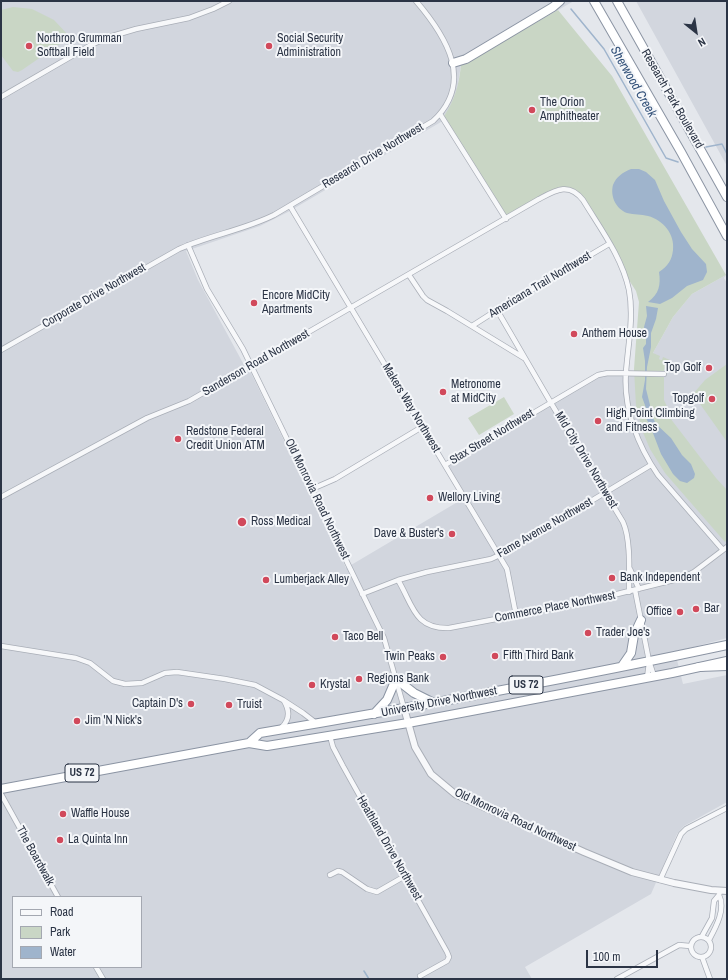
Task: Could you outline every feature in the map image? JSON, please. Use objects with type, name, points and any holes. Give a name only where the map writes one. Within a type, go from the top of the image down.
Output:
[{"type":"highway","points":[[453,63],[466,59],[553,7],[560,1]]},
{"type":"highway","name":"Research Park Boulevard","points":[[594,1],[681,152],[727,236]]},
{"type":"highway","name":"Research Park Boulevard","points":[[616,1],[727,197]]},
{"type":"highway","points":[[622,666],[631,653],[634,635],[641,620]]},
{"type":"highway","name":"University Drive Northwest","points":[[249,743],[260,733],[434,703],[727,645]]},
{"type":"highway","name":"University Drive Northwest","points":[[1,788],[249,743],[267,746],[408,723],[727,661]]},
{"type":"highway","points":[[699,667],[727,666]]},
{"type":"highway","points":[[373,714],[387,700],[396,679],[414,693],[434,703]]},
{"type":"street","points":[[1,97],[91,45],[109,37],[136,29],[190,18],[213,10],[229,1]]},
{"type":"street","name":"Research Drive Northwest","points":[[188,245],[247,227],[266,219],[426,125],[440,114],[452,94],[454,76],[453,63],[449,51],[438,31],[416,1]]},
{"type":"street","points":[[440,114],[506,219]]},
{"type":"street","name":"Sanderson Road Northwest","points":[[1,497],[147,418],[189,401],[555,191],[563,189],[571,190],[578,194],[583,200],[618,258],[624,274],[630,301],[631,323],[626,373],[627,396],[632,420],[641,445],[651,465],[662,480],[725,548]]},
{"type":"street","name":"Makers Way Northwest","points":[[290,206],[507,568],[516,615]]},
{"type":"street","name":"Americana Trail Northwest","points":[[472,326],[609,244]]},
{"type":"street","name":"Corporate Drive Northwest","points":[[1,350],[154,261],[188,245]]},
{"type":"street","name":"Old Monrovia Road Northwest","points":[[188,245],[207,289],[243,349],[384,638],[415,747],[431,774],[455,794],[632,872],[660,880],[719,893],[727,891]]},
{"type":"street","name":"Mid City Drive Northwest","points":[[410,275],[422,296],[427,300],[525,358]]},
{"type":"street","name":"Mid City Drive Northwest","points":[[497,310],[625,526],[629,568],[629,592]]},
{"type":"street","name":"Stax Street Northwest","points":[[445,465],[598,375],[608,373],[664,374]]},
{"type":"street","points":[[312,489],[336,479],[422,427]]},
{"type":"street","name":"Fame Avenue Northwest","points":[[362,594],[398,580],[427,572],[491,559],[651,465]]},
{"type":"street","name":"Commerce Place Northwest","points":[[398,580],[414,611],[421,620],[430,626],[449,628],[629,592],[687,576],[725,548]]},
{"type":"street","name":"Mid City Drive Northwest","points":[[629,568],[637,590],[649,661]]},
{"type":"street","points":[[1,646],[76,658],[90,663],[113,681],[124,684],[142,683],[165,673],[177,672],[255,685],[283,700],[303,713],[316,724]]},
{"type":"street","points":[[649,661],[650,677]]},
{"type":"street","points":[[649,661],[650,677]]},
{"type":"street","points":[[279,730],[287,722],[289,717],[289,710],[283,700]]},
{"type":"street","name":"Heathland Drive Northwest","points":[[330,736],[333,747],[343,766],[443,943],[449,957],[447,962],[420,976]]},
{"type":"street","name":"The Boardwalk","points":[[1,794],[57,896]]},
{"type":"street","points":[[660,880],[681,834],[686,829],[727,808]]},
{"type":"street","points":[[330,875],[338,871],[342,872],[367,889],[378,892],[405,876]]},
{"type":"street","points":[[690,946],[695,938],[702,936],[706,931],[712,918],[714,901],[719,893]]},
{"type":"street","points":[[690,946],[694,955],[702,957],[708,954],[711,949],[709,940],[719,916],[722,901],[719,893]]},
{"type":"street","points":[[702,936],[709,940]]},
{"type":"street","points":[[617,979],[624,977],[679,945],[690,946]]},
{"type":"street","points":[[702,957],[710,979]]},
{"type":"street","points":[[97,968],[103,979]]},
{"type":"shaded area","points":[[1,1],[574,1],[461,65],[457,90],[450,108],[444,116],[446,119],[288,212],[260,226],[186,251],[198,280],[244,365],[250,371],[346,568],[466,497],[448,465],[602,376],[664,376],[662,360],[658,359],[653,353],[673,317],[692,294],[726,275],[724,278],[727,283],[727,638],[675,652],[683,684],[727,675],[727,802],[684,826],[677,834],[651,894],[525,967],[532,979],[1,979]]},
{"type":"shaded area","points":[[636,1],[727,1],[727,166]]},
{"type":"green space","name":"Northrop Grumman Softball Field","points":[[13,7],[32,9],[54,20],[70,37],[18,72],[13,71],[1,55],[1,10]]},
{"type":"green space","points":[[558,10],[612,76],[726,275],[692,294],[673,317],[653,353],[660,356],[659,359],[662,360],[663,357],[670,360],[664,370],[664,400],[669,411],[667,414],[727,490],[727,540],[725,542],[665,473],[650,449],[642,430],[636,406],[634,369],[639,302],[636,291],[583,200],[571,190],[555,191],[506,219],[444,116],[456,92],[461,65]]},
{"type":"green space","name":"Topgolf","points":[[727,364],[727,442],[693,394],[705,380]]},
{"type":"green space","points":[[504,397],[514,414],[479,435],[468,418]]},
{"type":"water","points":[[631,169],[639,169],[646,172],[655,180],[664,201],[681,232],[692,249],[706,264],[707,272],[703,280],[687,286],[672,298],[660,304],[648,302],[657,292],[660,281],[659,272],[671,260],[673,250],[672,238],[667,228],[659,221],[648,216],[627,213],[623,211],[615,202],[612,193],[614,182],[620,175]]},
{"type":"water","points":[[646,306],[658,308],[651,333],[651,347],[647,367],[646,389],[650,412],[656,424],[671,438],[682,455],[691,464],[695,474],[694,478],[687,483],[680,481],[673,474],[661,454],[646,418],[646,408],[642,397],[645,380],[643,348],[646,344],[644,327],[647,316]]},
{"type":"waterway","name":"Sherwood Creek","points":[[571,9],[604,49],[666,158],[678,162]]},
{"type":"waterway","name":"Sherwood Creek","points":[[706,147],[722,144],[727,154]]},
{"type":"waterway","points":[[364,971],[369,979]]},
{"type":"place","name":"Northrop Grumman Softball Field","points":[[29,46]]},
{"type":"place","name":"Social Security Administration","points":[[269,46]]},
{"type":"place","name":"The Orion Amphitheater","points":[[532,110]]},
{"type":"place","name":"Encore MidCity Apartments","points":[[254,303]]},
{"type":"place","name":"Anthem House","points":[[574,334]]},
{"type":"place","name":"Top Golf","points":[[709,368]]},
{"type":"place","name":"Metronome at MidCity","points":[[443,392]]},
{"type":"place","name":"Topgolf","points":[[712,399]]},
{"type":"place","name":"High Point Climbing and Fitness","points":[[598,421]]},
{"type":"place","name":"Redstone Federal Credit Union ATM","points":[[178,439]]},
{"type":"place","name":"Wellory Living","points":[[430,498]]},
{"type":"place","name":"Ross Medical","points":[[242,522]]},
{"type":"place","name":"Dave & Buster's","points":[[452,534]]},
{"type":"place","name":"Bank Independent","points":[[612,578]]},
{"type":"place","name":"Lumberjack Alley","points":[[266,580]]},
{"type":"place","name":"Bar","points":[[696,609]]},
{"type":"place","name":"Office","points":[[680,612]]},
{"type":"place","name":"Trader Joe's","points":[[588,633]]},
{"type":"place","name":"Taco Bell","points":[[335,637]]},
{"type":"place","name":"Fifth Third Bank","points":[[495,656]]},
{"type":"place","name":"Twin Peaks","points":[[443,657]]},
{"type":"place","name":"Regions Bank","points":[[359,679]]},
{"type":"place","name":"Krystal","points":[[312,685]]},
{"type":"place","name":"Captain D's","points":[[191,704]]},
{"type":"place","name":"Truist","points":[[229,705]]},
{"type":"place","name":"Jim 'N Nick's","points":[[77,721]]},
{"type":"place","name":"Waffle House","points":[[63,814]]},
{"type":"place","name":"La Quinta Inn","points":[[60,840]]}]
